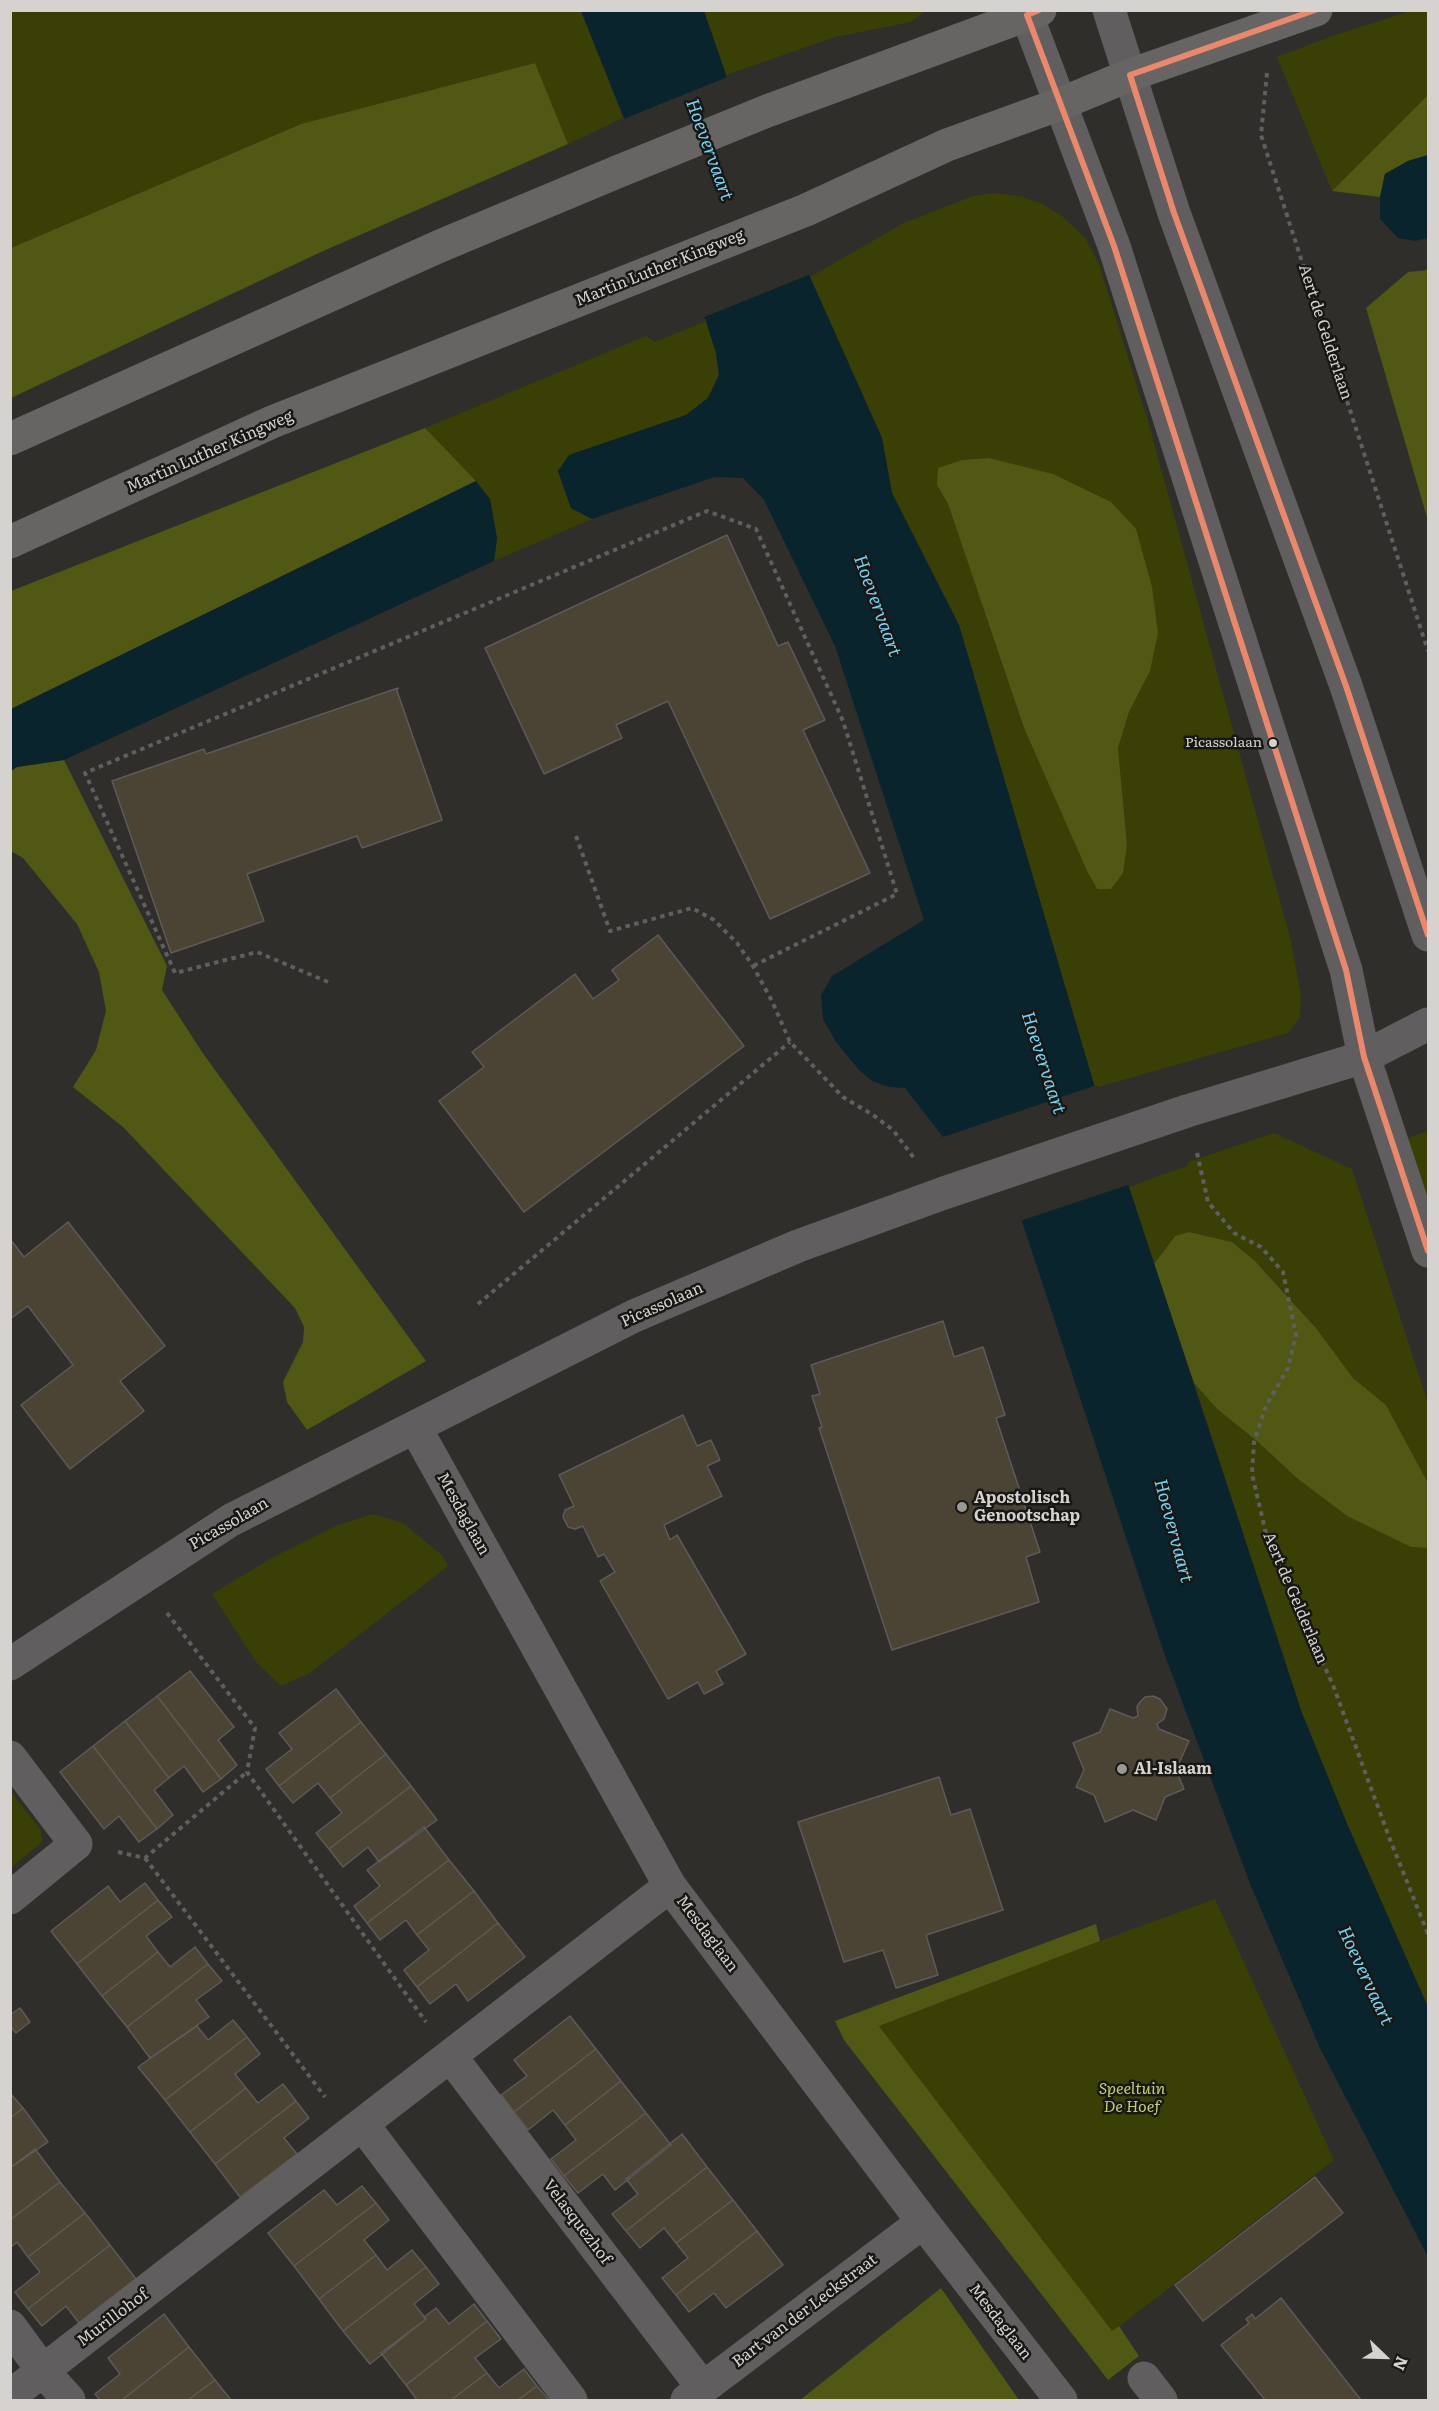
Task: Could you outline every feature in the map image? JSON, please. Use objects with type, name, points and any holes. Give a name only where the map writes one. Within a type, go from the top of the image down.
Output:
[{"type":"highway","name":"Martin Luther Kingweg","points":[[10,542],[272,422],[806,210],[947,145],[1060,104],[1130,75],[1316,10]]},
{"type":"highway","points":[[10,439],[440,246],[767,111],[1031,12]]},
{"type":"street","points":[[1109,10],[1174,213],[1346,686],[1428,935]]},
{"type":"street","points":[[1031,12],[1060,104],[1114,246],[1343,959],[1364,1057],[1428,1251]]},
{"type":"street","name":"Picassolaan","points":[[10,1664],[231,1520],[634,1316],[798,1246],[1180,1114],[1364,1057],[1428,1024]]},
{"type":"street","name":"Mesdaglaan","points":[[415,1427],[670,1886],[923,2222],[1061,2400]]},
{"type":"street","points":[[10,1757],[76,1844],[10,1898]]},
{"type":"street","points":[[571,2400],[357,2129],[670,1886]]},
{"type":"street","name":"Velasquezhof","points":[[451,2057],[695,2394]]},
{"type":"street","name":"Murillohof","points":[[10,2396],[357,2129]]},
{"type":"street","name":"Bart van der Leckstraat","points":[[695,2394],[923,2222]]},
{"type":"street","points":[[10,2326],[69,2400]]},
{"type":"path","name":"Aert de Gelderlaan","points":[[1252,33],[1268,74],[1261,135],[1428,651]]},
{"type":"path","points":[[328,982],[257,952],[175,973],[85,773],[707,511],[756,529],[843,721],[897,894],[753,966]]},
{"type":"path","points":[[576,836],[609,931],[692,908],[714,920],[737,943],[753,966],[790,1042],[843,1097],[893,1130],[944,1194]]},
{"type":"path","points":[[478,1304],[790,1042]]},
{"type":"path","name":"Aert de Gelderlaan","points":[[1180,1114],[1208,1202],[1234,1233],[1261,1247],[1283,1272],[1296,1335],[1288,1368],[1266,1406],[1254,1442],[1252,1474],[1269,1542],[1333,1685],[1389,1838],[1428,1934]]},
{"type":"path","points":[[141,1578],[255,1728],[247,1772],[145,1857]]},
{"type":"path","points":[[247,1772],[451,2057]]},
{"type":"path","points":[[76,1844],[145,1857],[357,2129]]},
{"type":"green space","points":[[11,11],[581,11],[623,118],[568,144],[535,63],[301,124],[11,248]]},
{"type":"green space","points":[[704,11],[925,11],[911,22],[835,37],[726,75]]},
{"type":"green space","points":[[1411,11],[1428,11],[1428,95],[1332,191],[1277,57],[1335,35]]},
{"type":"green space","points":[[535,63],[568,144],[321,252],[11,398],[11,248],[301,124]]},
{"type":"green space","points":[[1428,95],[1428,155],[1408,161],[1385,174],[1380,197],[1332,191]]},
{"type":"green space","points":[[995,193],[1024,197],[1044,205],[1062,216],[1085,238],[1099,264],[1148,421],[1291,941],[1301,997],[1300,1017],[1288,1033],[1095,1088],[959,625],[892,493],[882,438],[810,277],[904,223],[973,196]],"holes":[[[937,485],[1150,671],[1129,712],[1118,748],[1127,845],[1097,889],[1024,728],[948,504]]]},
{"type":"green space","points":[[1428,270],[1428,521],[1366,308],[1408,272]]},
{"type":"green space","points":[[706,321],[716,353],[719,375],[708,398],[686,415],[569,455],[558,471],[571,508],[592,519],[494,561],[497,538],[490,499],[425,428],[646,336],[655,342]]},
{"type":"green space","points":[[425,428],[476,481],[11,709],[11,591]]},
{"type":"green space","points":[[989,458],[1053,474],[1111,502],[1136,529],[1152,587],[1158,633],[1150,671],[1129,712],[1118,748],[1127,845],[1123,873],[1111,889],[1097,889],[1087,871],[1024,728],[948,504],[937,485],[938,468],[962,460]]},
{"type":"green space","points":[[64,760],[167,966],[162,990],[202,1052],[426,1361],[307,1430],[287,1402],[283,1382],[303,1342],[304,1327],[295,1308],[123,1127],[73,1087],[96,1050],[106,1011],[99,972],[77,924],[23,858],[11,851],[10,771],[17,767]]},
{"type":"green space","points":[[1428,1131],[1428,1215],[1404,1139]]},
{"type":"green space","points":[[1274,1133],[1352,1169],[1428,1403],[1428,1483],[1386,1405],[1353,1378],[1316,1328],[1286,1294],[1255,1261],[1232,1242],[1189,1232],[1175,1236],[1154,1264],[1129,1187],[1187,1166],[1188,1162]]},
{"type":"green space","points":[[1189,1232],[1232,1242],[1255,1261],[1316,1328],[1353,1378],[1386,1405],[1428,1483],[1428,1548],[1411,1547],[1347,1516],[1298,1479],[1258,1442],[1217,1409],[1194,1383],[1154,1264],[1175,1236]]},
{"type":"green space","points":[[1194,1383],[1217,1409],[1258,1442],[1298,1479],[1347,1516],[1411,1547],[1428,1548],[1428,2007],[1348,1826],[1302,1713]]},
{"type":"green space","points":[[373,1514],[403,1523],[443,1556],[448,1566],[310,1673],[281,1686],[256,1662],[212,1594],[275,1556],[338,1525]]},
{"type":"green space","points":[[11,1792],[41,1830],[42,1842],[11,1868]]},
{"type":"green space","name":"Speeltuin De Hoef","points":[[1215,1899],[1334,2160],[1112,2332],[879,2026]]},
{"type":"green space","points":[[1096,1924],[1100,1941],[879,2026],[1112,2331],[1119,2326],[1139,2356],[1108,2380],[844,2040],[835,2021]]},
{"type":"green space","points":[[941,2288],[1019,2400],[800,2400]]},
{"type":"water","name":"Hoevervaart","points":[[581,11],[704,11],[726,75],[761,161],[882,438],[892,493],[959,625],[1095,1088],[1302,1713],[1348,1826],[1428,2007],[1428,2257],[1320,2048],[1251,1886],[1164,1653],[990,1124],[943,1137],[905,1088],[889,1087],[872,1081],[859,1070],[836,1042],[823,1019],[821,995],[832,976],[924,920],[835,646],[764,500],[743,478],[714,477],[592,519],[571,508],[558,471],[569,455],[686,415],[708,398],[719,375],[716,353],[706,321]]},
{"type":"water","points":[[1428,155],[1428,238],[1415,241],[1398,238],[1380,219],[1380,197],[1385,174],[1408,161]]},
{"type":"water","points":[[476,481],[490,499],[497,538],[494,561],[64,760],[17,767],[11,771],[11,709]]},
{"type":"pier","points":[[730,76],[811,274],[702,318],[621,120]]},
{"type":"pier","points":[[1097,1085],[1131,1184],[1020,1221],[988,1127],[943,1140],[940,1138]]},
{"type":"building","points":[[727,535],[778,646],[788,642],[825,720],[803,730],[870,873],[770,919],[668,701],[616,725],[622,738],[544,774],[485,648]]},
{"type":"building","points":[[398,688],[397,691],[442,820],[362,848],[357,836],[247,874],[264,921],[171,953],[112,781],[204,749],[206,754]]},
{"type":"building","points":[[658,935],[744,1046],[524,1212],[439,1101],[484,1067],[472,1052],[575,974],[593,999],[619,980],[612,970]]},
{"type":"building","points":[[68,1222],[165,1346],[120,1381],[144,1411],[70,1469],[21,1405],[73,1365],[28,1306],[10,1319],[10,1239],[24,1257]]},
{"type":"building","points":[[943,1321],[954,1357],[983,1347],[1005,1415],[996,1418],[1040,1552],[1026,1557],[1039,1602],[892,1650],[819,1428],[822,1427],[812,1396],[820,1394],[811,1365]]},
{"type":"building","points":[[683,1415],[697,1446],[711,1440],[720,1460],[707,1466],[722,1496],[664,1525],[670,1540],[677,1535],[746,1654],[716,1671],[723,1684],[704,1694],[698,1682],[668,1699],[600,1581],[615,1572],[604,1554],[598,1557],[583,1526],[575,1529],[568,1527],[563,1517],[565,1510],[574,1506],[559,1475]]},
{"type":"building","points":[[190,1671],[234,1727],[218,1740],[237,1765],[221,1779],[157,1696]]},
{"type":"building","points":[[336,1689],[361,1722],[279,1786],[266,1769],[292,1749],[279,1733]]},
{"type":"building","points":[[157,1696],[221,1779],[203,1792],[184,1766],[169,1778],[125,1721]]},
{"type":"building","points":[[1153,1696],[1160,1699],[1167,1709],[1164,1719],[1157,1724],[1159,1729],[1189,1741],[1176,1770],[1184,1789],[1165,1797],[1156,1820],[1133,1810],[1105,1822],[1094,1795],[1076,1787],[1084,1770],[1073,1743],[1100,1732],[1110,1709],[1133,1718],[1138,1716],[1137,1707],[1140,1702],[1145,1697]]},
{"type":"building","points":[[125,1721],[169,1778],[154,1790],[173,1815],[157,1829],[93,1746]]},
{"type":"building","points":[[361,1722],[386,1754],[330,1798],[318,1783],[293,1803],[279,1786]]},
{"type":"building","points":[[93,1746],[157,1829],[139,1842],[119,1816],[104,1829],[60,1772]]},
{"type":"building","points":[[386,1754],[411,1786],[329,1849],[316,1833],[342,1813],[330,1798]]},
{"type":"building","points":[[939,1777],[951,1815],[970,1809],[1003,1910],[926,1935],[938,1975],[896,1988],[883,1950],[844,1962],[798,1822]]},
{"type":"building","points":[[411,1786],[437,1820],[379,1862],[368,1847],[343,1867],[329,1849]]},
{"type":"building","points":[[424,1827],[449,1860],[367,1923],[354,1906],[380,1886],[367,1870]]},
{"type":"building","points":[[449,1860],[474,1891],[417,1935],[406,1920],[380,1940],[367,1923]]},
{"type":"building","points":[[145,1883],[158,1900],[77,1964],[51,1931],[108,1886],[120,1902]]},
{"type":"building","points":[[474,1891],[498,1923],[417,1987],[404,1970],[429,1950],[417,1935]]},
{"type":"building","points":[[158,1900],[172,1917],[146,1936],[158,1952],[102,1996],[77,1964]]},
{"type":"building","points":[[498,1923],[525,1957],[468,2001],[456,1984],[430,2004],[417,1987]]},
{"type":"building","points":[[195,1947],[208,1964],[127,2027],[102,1996],[158,1952],[170,1967]]},
{"type":"building","points":[[208,1964],[222,1981],[196,2000],[209,2017],[150,2058],[127,2027]]},
{"type":"building","points":[[20,2008],[30,2022],[16,2033],[10,2026],[10,2015]]},
{"type":"building","points":[[570,2016],[596,2049],[514,2112],[501,2095],[527,2076],[514,2060]]},
{"type":"building","points":[[233,2020],[247,2037],[165,2100],[138,2067],[197,2026],[208,2040]]},
{"type":"building","points":[[247,2037],[260,2054],[235,2074],[246,2088],[190,2132],[165,2100]]},
{"type":"building","points":[[596,2049],[621,2081],[565,2125],[553,2110],[528,2130],[514,2112]]},
{"type":"building","points":[[621,2081],[646,2113],[564,2176],[551,2159],[576,2140],[565,2125]]},
{"type":"building","points":[[283,2084],[296,2101],[215,2164],[190,2132],[246,2088],[258,2103]]},
{"type":"building","points":[[10,2093],[23,2108],[10,2118]]},
{"type":"building","points":[[296,2101],[309,2118],[284,2138],[297,2154],[240,2197],[215,2164]]},
{"type":"building","points":[[23,2108],[48,2142],[10,2168],[10,2118]]},
{"type":"building","points":[[646,2113],[671,2145],[615,2190],[603,2174],[578,2193],[564,2176]]},
{"type":"building","points":[[682,2134],[707,2167],[626,2231],[612,2214],[638,2194],[626,2179]]},
{"type":"building","points":[[35,2149],[60,2182],[10,2220],[10,2168]]},
{"type":"building","points":[[707,2167],[733,2200],[676,2243],[664,2228],[640,2248],[626,2231]]},
{"type":"building","points":[[1315,2177],[1343,2213],[1203,2321],[1175,2285]]},
{"type":"building","points":[[60,2182],[85,2213],[28,2257],[17,2242],[10,2248],[10,2220]]},
{"type":"building","points":[[362,2186],[376,2203],[294,2266],[268,2233],[324,2190],[337,2205]]},
{"type":"building","points":[[733,2200],[757,2231],[676,2295],[662,2278],[688,2258],[676,2243]]},
{"type":"building","points":[[376,2203],[389,2220],[364,2240],[376,2255],[319,2299],[294,2266]]},
{"type":"building","points":[[85,2213],[110,2245],[28,2309],[15,2292],[40,2272],[28,2257]]},
{"type":"building","points":[[757,2231],[783,2265],[726,2308],[714,2293],[689,2312],[676,2295]]},
{"type":"building","points":[[110,2245],[136,2279],[79,2323],[66,2306],[42,2326],[28,2309]]},
{"type":"building","points":[[412,2250],[426,2267],[343,2331],[319,2299],[376,2255],[387,2270]]},
{"type":"building","points":[[426,2267],[439,2284],[414,2304],[426,2319],[370,2364],[343,2331]]},
{"type":"building","points":[[1281,2298],[1361,2400],[1265,2400],[1221,2345],[1249,2323],[1246,2319],[1252,2314],[1255,2319]]},
{"type":"building","points":[[474,2304],[487,2321],[406,2385],[381,2353],[426,2319],[424,2317],[436,2308],[449,2324]]},
{"type":"building","points":[[164,2314],[189,2347],[122,2400],[100,2400],[95,2394],[120,2374],[108,2358]]},
{"type":"building","points":[[487,2321],[501,2339],[475,2358],[487,2373],[451,2400],[417,2400],[406,2385]]},
{"type":"building","points":[[189,2347],[215,2380],[188,2400],[122,2400]]},
{"type":"building","points":[[524,2369],[537,2386],[518,2400],[451,2400],[487,2373],[499,2388]]},
{"type":"building","points":[[215,2380],[231,2400],[188,2400]]},
{"type":"building","points":[[537,2386],[549,2400],[518,2400]]},
{"type":"transit line","points":[[1039,10],[1027,15],[1114,246],[1346,970],[1364,1057],[1428,1251]]},
{"type":"transit line","points":[[1315,10],[1130,75],[1174,213],[1346,686],[1428,935]]},
{"type":"place","name":"Picassolaan","points":[[1273,743]]},
{"type":"place","name":"Apostolisch Genootschap","points":[[962,1507]]},
{"type":"place","name":"Al-Islaam","points":[[1122,1769]]}]
